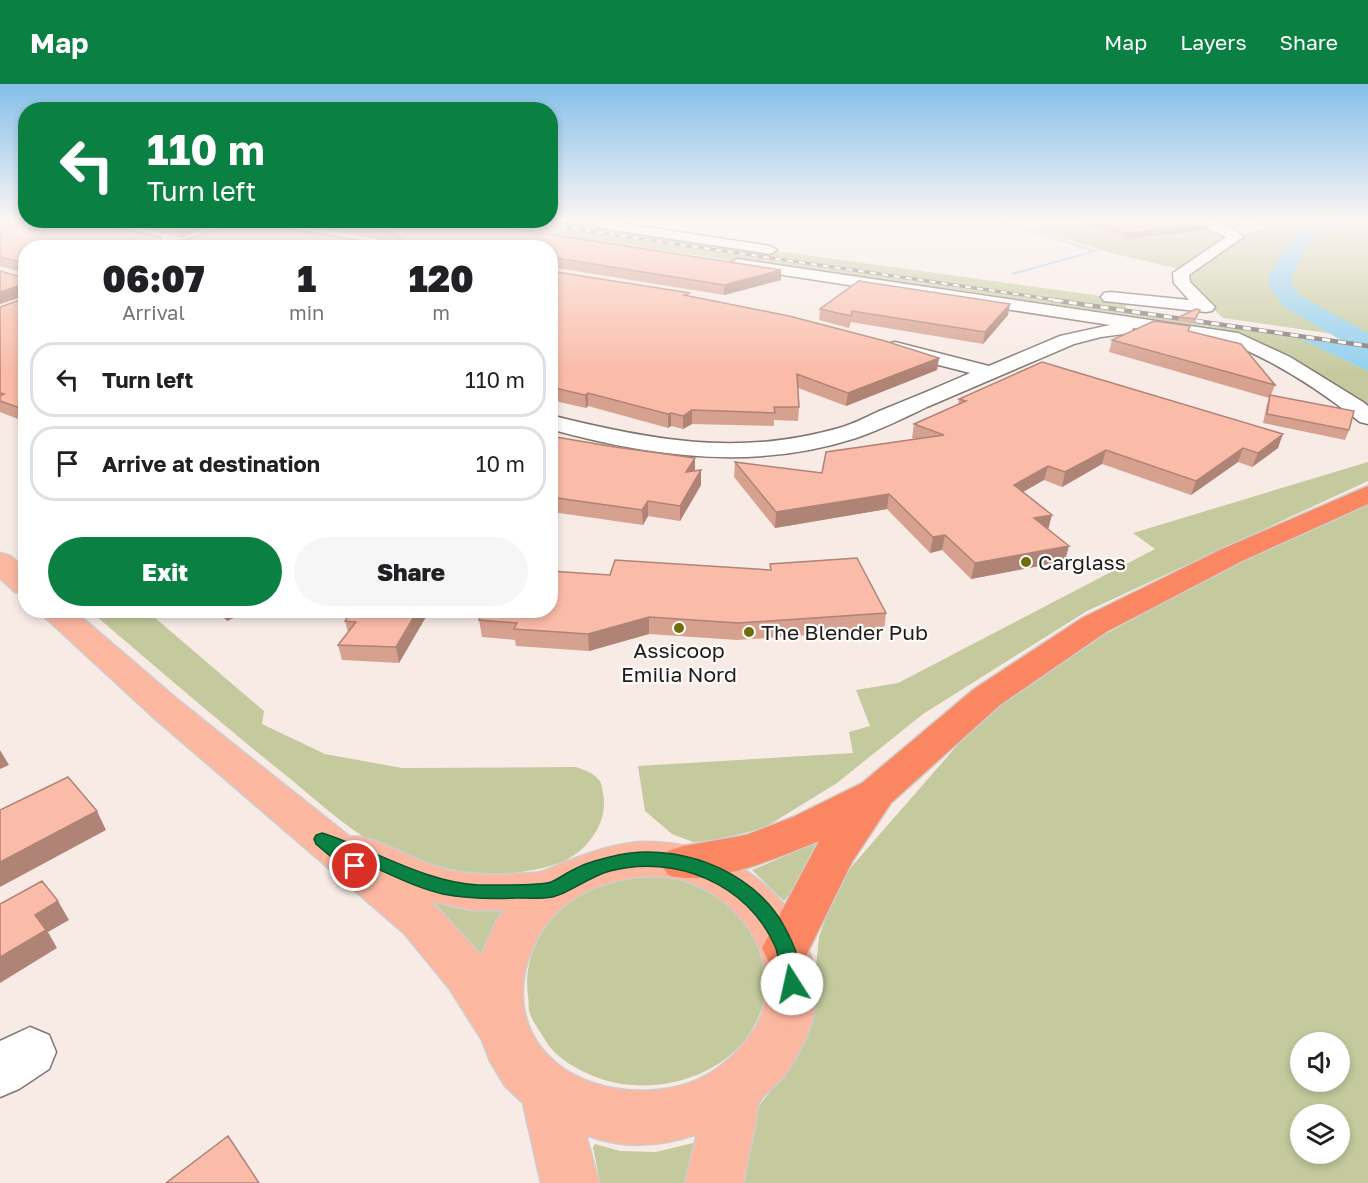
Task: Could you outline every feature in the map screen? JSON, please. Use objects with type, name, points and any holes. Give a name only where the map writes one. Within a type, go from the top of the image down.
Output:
[{"type":"highway","points":[[786,948],[834,853],[877,793],[987,697],[1094,625],[1232,555],[1368,494]]},
{"type":"highway","points":[[682,863],[751,850],[808,828],[877,793]]},
{"type":"main road","points":[[0,562],[18,578]]},
{"type":"main road","points":[[62,618],[322,839],[420,919],[466,973],[502,1029],[519,1062],[547,1089],[590,1111],[640,1118],[691,1111],[735,1089],[766,1058],[786,1022],[792,984],[786,948],[769,917],[746,892],[716,874],[682,863],[642,859],[612,864],[583,873],[552,890],[524,917],[504,951],[496,989],[502,1029]]},
{"type":"main road","points":[[322,839],[412,875],[460,890],[511,892],[552,890]]},
{"type":"main road","points":[[547,1089],[570,1183]]},
{"type":"main road","points":[[714,1183],[735,1089]]},
{"type":"street","points":[[788,271],[1040,308],[1103,325],[1157,326],[1226,336],[1242,341],[1318,383],[1368,417]]},
{"type":"street","points":[[1095,295],[1206,307],[1182,283],[1181,273],[1184,271]]},
{"type":"street","points":[[1040,308],[1068,318],[1073,333]]},
{"type":"street","points":[[558,424],[605,437],[663,447],[727,451],[786,447],[848,433],[1073,333],[1103,325]]},
{"type":"street","points":[[874,342],[989,372]]},
{"type":"green space","points":[[805,271],[923,271],[1130,300],[1123,312],[1368,348],[1301,339],[1368,371],[1368,408],[1246,337],[1217,328],[950,289],[919,288]]},
{"type":"green space","points":[[1368,271],[1368,339],[1223,318],[1192,290],[1185,272]]},
{"type":"green space","points":[[1368,462],[1368,481],[1087,611],[923,714],[837,783],[764,828],[713,841],[693,842],[672,834],[645,811],[638,766],[853,753],[849,732],[870,726],[856,690],[898,683],[1155,549],[1133,533]]},
{"type":"green space","points":[[1368,502],[1368,1183],[728,1183],[751,1116],[795,1059],[812,1007],[819,937],[832,900],[852,866],[988,710],[1084,646],[1239,561]]},
{"type":"green space","points":[[98,618],[155,618],[264,711],[262,724],[325,754],[402,768],[576,767],[592,774],[600,781],[604,804],[603,814],[600,825],[580,851],[562,862],[547,867],[491,874],[434,870],[382,848],[349,827]]},
{"type":"green space","points":[[835,829],[807,874],[784,901],[752,870],[790,854]]},
{"type":"green space","points":[[651,876],[687,881],[726,901],[741,916],[762,952],[766,973],[765,994],[759,1016],[748,1036],[732,1053],[713,1067],[692,1077],[670,1083],[623,1084],[601,1079],[585,1072],[555,1052],[530,1014],[528,976],[531,956],[539,938],[549,922],[563,908],[578,896],[615,880]]},
{"type":"green space","points":[[431,901],[519,904],[486,970]]},
{"type":"green space","points":[[701,1141],[694,1183],[600,1183],[593,1147],[595,1144],[620,1151],[656,1152]]},
{"type":"water","points":[[1298,338],[1368,348],[1368,371]]},
{"type":"building","points":[[1,271],[18,276],[18,286],[0,292]]},
{"type":"building","points":[[639,271],[776,271],[724,285]]},
{"type":"building","points":[[558,272],[690,293],[684,295],[789,316],[885,341],[939,358],[848,393],[797,374],[799,407],[774,407],[775,413],[692,410],[683,416],[588,393],[585,395],[558,389]]},
{"type":"building","points":[[860,280],[1010,304],[985,332],[852,311],[851,316],[820,309]]},
{"type":"building","points":[[18,301],[18,407],[0,401],[0,396],[4,394],[0,393],[0,307]]},
{"type":"building","points":[[1196,309],[1200,310],[1195,319],[1179,317]]},
{"type":"building","points":[[1154,321],[1190,326],[1188,331],[1241,344],[1275,385],[1112,340]]},
{"type":"building","points":[[1042,362],[1283,434],[1258,453],[1243,448],[1196,481],[1106,450],[1065,472],[1048,466],[1014,485],[1052,515],[1034,518],[1069,546],[975,563],[945,535],[933,537],[889,494],[776,512],[735,462],[822,473],[826,452],[944,435],[914,424],[966,401],[959,399]]},
{"type":"building","points":[[1270,395],[1354,411],[1349,430],[1267,414]]},
{"type":"building","points":[[558,437],[695,458],[686,472],[701,470],[680,506],[648,501],[642,510],[558,498]]},
{"type":"building","points":[[857,558],[886,613],[738,623],[649,617],[588,634],[514,629],[517,623],[479,620],[480,618],[558,618],[558,572],[610,575],[615,560],[771,570],[770,564]]},
{"type":"building","points":[[347,618],[413,618],[396,647],[338,645],[356,622],[345,621]]},
{"type":"building","points":[[68,777],[97,811],[0,862],[0,810]]},
{"type":"building","points":[[42,881],[58,901],[35,915],[46,930],[0,957],[0,904]]},
{"type":"building","points":[[228,1136],[259,1183],[166,1183]]},
{"type":"waterway","points":[[1013,274],[1023,271]]},
{"type":"waterway","points":[[1283,271],[1280,284],[1292,301],[1368,344]]},
{"type":"railway","points":[[862,271],[1063,301]]},
{"type":"railway","points":[[1053,300],[1368,346]]},
{"type":"place","name":"Carglass","points":[[1026,562]]},
{"type":"place","name":"Assicoop Emilia Nord","points":[[679,628]]},
{"type":"place","name":"The Blender Pub","points":[[749,632]]},
{"type":"route","points":[[355,866],[322,839],[442,886],[477,892],[552,890],[583,873],[612,864],[642,859],[682,863],[716,874],[746,892],[769,917],[786,948],[792,984]]}]
